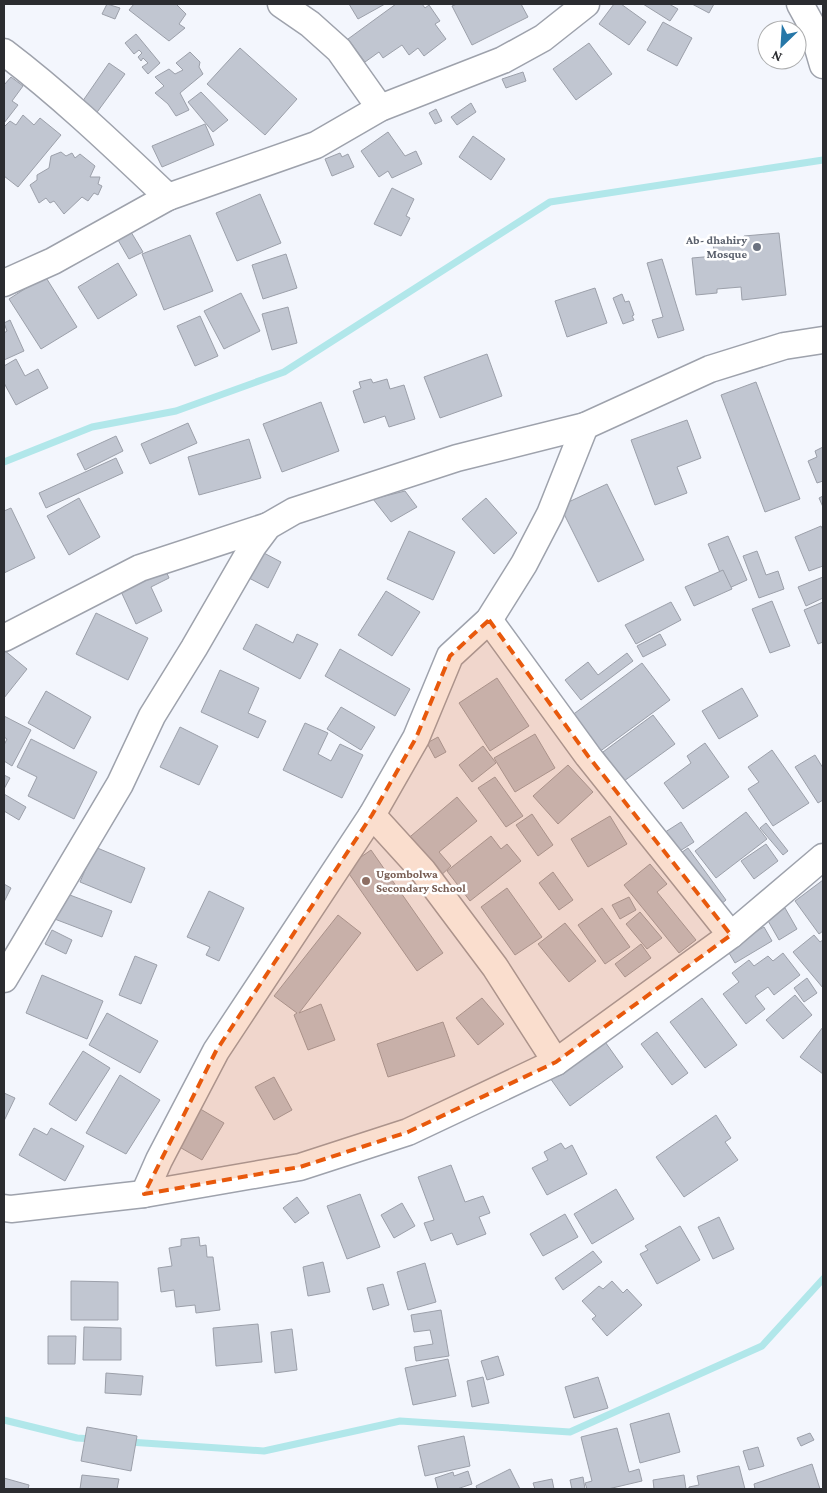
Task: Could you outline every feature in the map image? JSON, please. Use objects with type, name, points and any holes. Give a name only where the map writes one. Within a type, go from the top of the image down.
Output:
[{"type":"street","points":[[281,4],[310,24],[340,50],[380,108]]},
{"type":"street","points":[[4,283],[53,261],[168,197],[316,145],[380,108],[503,60],[542,38],[586,4]]},
{"type":"street","points":[[800,4],[810,24],[823,65]]},
{"type":"street","points":[[4,52],[85,118],[168,197]]},
{"type":"street","points":[[4,638],[140,568],[268,526],[294,511],[457,458],[585,426],[710,370],[784,346],[823,340]]},
{"type":"street","points":[[144,1194],[159,1160],[216,1051],[372,814],[416,738],[450,656],[489,620],[524,564],[550,514],[585,426]]},
{"type":"street","points":[[4,978],[120,784],[152,716],[253,546],[268,526]]},
{"type":"street","points":[[489,620],[588,756],[731,935]]},
{"type":"street","points":[[372,814],[422,871],[495,967],[556,1062]]},
{"type":"street","points":[[4,1208],[11,1209],[144,1194],[300,1168],[408,1132],[556,1062],[731,935],[823,857]]},
{"type":"highlighted area","points":[[489,620],[588,756],[731,935],[556,1062],[408,1132],[300,1167],[144,1194],[216,1051],[372,815],[416,738],[450,656]]},
{"type":"building","points":[[107,4],[120,8],[115,19],[102,14]]},
{"type":"building","points":[[134,4],[176,4],[186,14],[179,24],[185,28],[169,41],[129,10]]},
{"type":"building","points":[[349,4],[385,4],[358,19]]},
{"type":"building","points":[[396,4],[422,4],[425,8],[429,5],[440,21],[435,24],[446,39],[424,56],[418,48],[409,55],[402,45],[383,58],[379,52],[365,62],[348,39]]},
{"type":"building","points":[[457,4],[521,4],[528,17],[472,45],[452,6]]},
{"type":"building","points":[[614,4],[621,4],[646,22],[629,45],[599,24]]},
{"type":"building","points":[[643,4],[669,4],[678,9],[670,21]]},
{"type":"building","points":[[692,4],[714,4],[709,13]]},
{"type":"building","points":[[663,22],[692,38],[677,66],[647,50]]},
{"type":"building","points":[[136,34],[160,63],[148,74],[142,67],[148,63],[143,58],[141,61],[138,57],[142,53],[139,50],[134,54],[125,43]]},
{"type":"building","points":[[589,43],[612,74],[576,100],[553,69]]},
{"type":"building","points":[[240,48],[297,99],[265,135],[207,84]]},
{"type":"building","points":[[190,52],[200,62],[199,67],[203,74],[180,93],[189,110],[176,116],[168,104],[155,93],[164,86],[155,77],[169,69],[175,74],[183,70],[176,63]]},
{"type":"building","points":[[109,63],[125,74],[95,115],[80,105]]},
{"type":"building","points":[[523,72],[526,81],[506,88],[502,79]]},
{"type":"building","points":[[11,77],[23,86],[12,101],[18,105],[4,123],[4,85]]},
{"type":"building","points":[[201,92],[228,120],[213,132],[188,102]]},
{"type":"building","points":[[471,103],[476,112],[457,125],[451,117]]},
{"type":"building","points":[[436,109],[442,121],[435,124],[429,113]]},
{"type":"building","points":[[23,115],[34,125],[40,118],[61,135],[18,187],[4,176],[4,127],[10,121],[16,125]]},
{"type":"building","points":[[205,124],[214,145],[162,167],[152,146]]},
{"type":"building","points":[[388,132],[405,156],[416,151],[422,164],[392,178],[388,171],[379,177],[361,151]]},
{"type":"building","points":[[473,136],[505,159],[491,180],[459,157]]},
{"type":"building","points":[[61,152],[66,156],[72,153],[75,158],[80,154],[95,166],[90,177],[100,177],[98,184],[102,186],[98,195],[94,193],[88,201],[82,197],[64,214],[54,201],[50,203],[46,198],[39,203],[30,185],[37,180],[37,175],[49,168],[51,156]]},
{"type":"building","points":[[340,153],[342,157],[348,154],[354,167],[332,176],[325,159]]},
{"type":"building","points":[[392,188],[414,199],[406,216],[410,218],[401,236],[374,224]]},
{"type":"building","points":[[260,194],[281,243],[237,261],[216,213]]},
{"type":"building","points":[[131,232],[143,252],[129,259],[118,240]]},
{"type":"building","points":[[779,233],[786,295],[742,300],[741,287],[717,289],[717,293],[696,295],[692,258],[715,256],[713,244],[723,243],[723,246],[745,243],[744,236]]},
{"type":"building","points":[[190,235],[213,291],[164,310],[142,254]]},
{"type":"building","points":[[286,254],[297,288],[263,299],[252,265]]},
{"type":"building","points":[[662,259],[684,330],[658,338],[652,320],[663,317],[647,263]]},
{"type":"building","points":[[118,263],[137,295],[98,319],[78,287]]},
{"type":"building","points":[[45,276],[77,327],[41,349],[9,299]]},
{"type":"building","points":[[595,288],[607,323],[567,337],[555,301]]},
{"type":"building","points":[[241,293],[260,331],[224,349],[204,311]]},
{"type":"building","points":[[622,294],[625,302],[629,301],[634,315],[632,316],[634,320],[623,324],[613,298]]},
{"type":"building","points":[[288,307],[297,343],[272,350],[262,314]]},
{"type":"building","points":[[200,316],[218,356],[195,366],[177,326]]},
{"type":"building","points":[[10,320],[24,351],[4,360],[4,333],[7,331],[4,323]]},
{"type":"building","points":[[487,354],[502,396],[440,418],[424,377]]},
{"type":"building","points":[[16,359],[25,376],[38,369],[48,388],[16,405],[4,383],[4,366]]},
{"type":"building","points":[[371,379],[373,383],[387,379],[390,389],[404,385],[415,419],[389,427],[385,416],[364,423],[353,391],[361,388],[359,382]]},
{"type":"building","points":[[756,382],[800,499],[765,512],[721,395]]},
{"type":"building","points":[[321,402],[339,451],[282,472],[263,424]]},
{"type":"building","points":[[687,420],[701,458],[677,467],[687,493],[655,505],[631,440]]},
{"type":"building","points":[[188,423],[197,443],[150,464],[141,444]]},
{"type":"building","points":[[116,436],[123,451],[85,470],[77,454]]},
{"type":"building","points":[[249,439],[261,478],[199,495],[188,457]]},
{"type":"building","points":[[823,447],[823,481],[817,483],[808,461],[817,457],[815,451]]},
{"type":"building","points":[[116,458],[123,473],[46,508],[39,493]]},
{"type":"building","points":[[607,484],[644,560],[598,582],[560,506]]},
{"type":"building","points":[[405,491],[417,507],[391,522],[373,499]]},
{"type":"building","points":[[823,496],[823,507],[819,498]]},
{"type":"building","points":[[79,498],[100,537],[69,555],[47,516]]},
{"type":"building","points":[[486,498],[517,533],[494,554],[462,519]]},
{"type":"building","points":[[11,508],[35,558],[4,573],[4,511]]},
{"type":"building","points":[[821,526],[823,530],[823,566],[809,571],[795,537]]},
{"type":"building","points":[[409,531],[455,552],[433,600],[387,579]]},
{"type":"building","points":[[728,536],[747,580],[727,589],[708,544]]},
{"type":"building","points":[[757,551],[766,575],[778,571],[784,589],[759,598],[743,556]]},
{"type":"building","points":[[262,552],[281,562],[268,588],[249,578]]},
{"type":"building","points":[[163,564],[169,578],[151,587],[162,611],[136,624],[118,585]]},
{"type":"building","points":[[723,570],[732,589],[694,606],[685,587]]},
{"type":"building","points":[[823,577],[823,598],[806,606],[798,587]]},
{"type":"building","points":[[386,591],[420,612],[392,656],[358,635]]},
{"type":"building","points":[[772,601],[790,646],[770,653],[752,609]]},
{"type":"building","points":[[671,602],[681,620],[636,644],[625,625]]},
{"type":"building","points":[[823,602],[823,642],[818,644],[804,610]]},
{"type":"building","points":[[96,613],[148,638],[128,680],[76,654]]},
{"type":"building","points":[[256,624],[293,643],[297,634],[318,644],[300,679],[243,649]]},
{"type":"building","points":[[660,634],[666,645],[643,657],[637,646]]},
{"type":"building","points":[[340,649],[410,689],[395,716],[325,676]]},
{"type":"building","points":[[4,650],[27,669],[4,698]]},
{"type":"building","points":[[627,653],[633,661],[581,700],[565,680],[588,662],[598,675]]},
{"type":"building","points":[[642,663],[670,700],[595,755],[567,719]]},
{"type":"building","points":[[220,670],[259,688],[248,713],[266,721],[258,738],[201,712]]},
{"type":"building","points":[[497,678],[529,726],[490,751],[459,703]]},
{"type":"building","points":[[742,688],[758,716],[719,739],[702,711]]},
{"type":"building","points":[[46,691],[91,717],[74,749],[28,723]]},
{"type":"building","points":[[341,707],[375,727],[361,750],[327,729]]},
{"type":"building","points":[[653,715],[675,744],[624,781],[603,752]]},
{"type":"building","points":[[4,716],[31,730],[12,766],[4,761],[4,745],[7,739],[4,737]]},
{"type":"building","points":[[305,723],[328,733],[318,754],[331,761],[340,744],[363,755],[342,798],[283,770]]},
{"type":"building","points":[[180,727],[218,746],[199,785],[160,767]]},
{"type":"building","points":[[535,734],[555,768],[515,792],[494,758]]},
{"type":"building","points":[[438,737],[446,752],[435,758],[427,743]]},
{"type":"building","points":[[31,739],[97,772],[74,819],[28,796],[37,777],[17,767]]},
{"type":"building","points":[[705,743],[729,777],[683,809],[664,783],[691,763],[687,756]]},
{"type":"building","points":[[483,746],[496,763],[472,782],[459,765]]},
{"type":"building","points":[[772,750],[809,803],[773,826],[748,789],[759,782],[748,767]]},
{"type":"building","points":[[815,755],[823,768],[823,800],[818,803],[795,767]]},
{"type":"building","points":[[568,765],[593,792],[558,824],[533,796]]},
{"type":"building","points":[[4,775],[10,778],[4,789]]},
{"type":"building","points":[[495,777],[523,816],[506,827],[478,788]]},
{"type":"building","points":[[4,794],[26,807],[19,820],[4,811]]},
{"type":"building","points":[[457,797],[477,821],[439,852],[451,866],[437,879],[405,841]]},
{"type":"building","points":[[746,812],[767,839],[716,878],[695,851]]},
{"type":"building","points":[[532,814],[553,845],[538,856],[516,825]]},
{"type":"building","points":[[610,816],[627,844],[588,867],[571,839]]},
{"type":"building","points":[[681,822],[694,842],[672,856],[659,836]]},
{"type":"building","points":[[766,823],[788,851],[783,855],[760,828]]},
{"type":"building","points":[[491,836],[501,849],[507,844],[521,861],[470,901],[447,871]]},
{"type":"building","points":[[766,844],[778,861],[754,879],[741,861]]},
{"type":"building","points":[[95,847],[145,868],[131,903],[80,882]]},
{"type":"building","points":[[688,848],[726,900],[714,910],[675,857]]},
{"type":"building","points":[[371,850],[443,953],[417,971],[345,868]]},
{"type":"building","points":[[650,864],[667,884],[657,892],[696,940],[679,953],[624,885]]},
{"type":"building","points":[[553,872],[573,900],[559,910],[539,883]]},
{"type":"building","points":[[823,880],[823,931],[819,934],[795,901]]},
{"type":"building","points":[[4,884],[11,888],[4,902]]},
{"type":"building","points":[[507,888],[542,937],[515,955],[481,907]]},
{"type":"building","points":[[209,891],[244,908],[219,961],[206,955],[210,947],[187,937]]},
{"type":"building","points":[[62,892],[112,911],[102,937],[52,918]]},
{"type":"building","points":[[629,897],[636,910],[620,919],[612,905]]},
{"type":"building","points":[[602,908],[630,947],[605,964],[578,925]]},
{"type":"building","points":[[785,908],[797,929],[779,940],[767,919]]},
{"type":"building","points":[[640,912],[662,938],[647,949],[626,924]]},
{"type":"building","points":[[338,915],[361,933],[299,1013],[321,1004],[335,1040],[308,1050],[294,1015],[297,1013],[274,996]]},
{"type":"building","points":[[565,923],[596,961],[569,982],[538,944]]},
{"type":"building","points":[[764,927],[772,941],[735,963],[726,948]]},
{"type":"building","points":[[52,930],[72,940],[66,954],[45,944]]},
{"type":"building","points":[[814,935],[820,942],[823,940],[823,988],[793,952]]},
{"type":"building","points":[[641,944],[651,958],[625,977],[615,964]]},
{"type":"building","points":[[783,953],[800,975],[774,995],[768,987],[755,996],[765,1009],[746,1024],[723,994],[739,982],[732,973],[749,960],[754,966],[768,956],[773,961]]},
{"type":"building","points":[[135,956],[157,965],[141,1004],[119,995]]},
{"type":"building","points":[[42,975],[103,1001],[87,1039],[26,1013]]},
{"type":"building","points":[[807,978],[817,993],[804,1002],[794,988]]},
{"type":"building","points":[[795,995],[812,1015],[783,1039],[766,1020]]},
{"type":"building","points":[[482,998],[504,1024],[478,1045],[456,1018]]},
{"type":"building","points":[[702,998],[737,1045],[705,1068],[670,1022]]},
{"type":"building","points":[[107,1013],[158,1041],[140,1073],[89,1045]]},
{"type":"building","points":[[443,1022],[455,1056],[388,1077],[377,1044]]},
{"type":"building","points":[[823,1027],[823,1074],[800,1057]]},
{"type":"building","points":[[598,1032],[623,1067],[570,1106],[545,1071]]},
{"type":"building","points":[[657,1032],[688,1073],[672,1085],[641,1044]]},
{"type":"building","points":[[83,1051],[110,1068],[76,1121],[49,1104]]},
{"type":"building","points":[[120,1075],[160,1100],[126,1154],[86,1133]]},
{"type":"building","points":[[274,1077],[292,1110],[274,1120],[255,1087]]},
{"type":"building","points":[[4,1093],[15,1098],[4,1121]]},
{"type":"building","points":[[197,1107],[224,1123],[202,1160],[176,1145]]},
{"type":"building","points":[[716,1115],[731,1138],[725,1142],[738,1160],[684,1197],[656,1157]]},
{"type":"building","points":[[34,1128],[47,1135],[51,1128],[84,1146],[65,1181],[19,1155]]},
{"type":"building","points":[[561,1143],[565,1149],[572,1145],[587,1174],[547,1195],[532,1168],[548,1160],[544,1152]]},
{"type":"building","points":[[451,1165],[465,1202],[483,1196],[490,1213],[479,1217],[486,1234],[457,1245],[452,1233],[431,1241],[424,1223],[434,1220],[418,1177]]},
{"type":"building","points":[[616,1189],[634,1219],[592,1244],[574,1214]]},
{"type":"building","points":[[360,1194],[380,1247],[347,1259],[327,1206]]},
{"type":"building","points":[[297,1197],[309,1213],[295,1223],[283,1208]]},
{"type":"building","points":[[402,1203],[415,1226],[394,1238],[381,1215]]},
{"type":"building","points":[[565,1214],[578,1237],[543,1256],[530,1234]]},
{"type":"building","points":[[719,1217],[734,1249],[713,1259],[698,1227]]},
{"type":"building","points":[[680,1226],[700,1260],[657,1284],[640,1254],[648,1250],[645,1246]]},
{"type":"building","points":[[199,1237],[200,1246],[206,1245],[207,1257],[213,1257],[220,1310],[196,1313],[195,1305],[176,1307],[174,1290],[161,1292],[158,1268],[172,1266],[169,1248],[181,1246],[181,1239]]},
{"type":"building","points":[[593,1251],[602,1262],[563,1290],[555,1278]]},
{"type":"building","points":[[323,1262],[330,1292],[308,1296],[303,1267]]},
{"type":"building","points":[[425,1263],[436,1302],[408,1310],[397,1272]]},
{"type":"building","points":[[71,1281],[118,1282],[118,1320],[71,1320]]},
{"type":"building","points":[[612,1281],[623,1293],[627,1289],[642,1305],[607,1336],[592,1319],[596,1316],[582,1301],[599,1286],[603,1289]]},
{"type":"building","points":[[383,1284],[389,1305],[373,1310],[367,1288]]},
{"type":"building","points":[[441,1310],[449,1356],[416,1361],[414,1347],[433,1344],[430,1330],[414,1332],[411,1315]]},
{"type":"building","points":[[258,1324],[262,1362],[216,1366],[213,1328]]},
{"type":"building","points":[[84,1327],[121,1328],[121,1360],[83,1360]]},
{"type":"building","points":[[292,1329],[297,1370],[275,1373],[271,1332]]},
{"type":"building","points":[[48,1336],[76,1336],[75,1364],[48,1364]]},
{"type":"building","points":[[498,1356],[504,1375],[487,1380],[481,1361]]},
{"type":"building","points":[[448,1359],[456,1396],[413,1405],[405,1368]]},
{"type":"building","points":[[106,1373],[143,1376],[141,1395],[105,1393]]},
{"type":"building","points":[[483,1377],[489,1403],[472,1407],[467,1381]]},
{"type":"building","points":[[598,1377],[608,1408],[574,1418],[565,1387]]},
{"type":"building","points":[[669,1413],[680,1452],[640,1463],[630,1424]]},
{"type":"building","points":[[87,1427],[137,1436],[131,1471],[81,1461]]},
{"type":"building","points":[[617,1428],[629,1472],[639,1469],[642,1481],[608,1489],[587,1489],[585,1483],[592,1481],[581,1437]]},
{"type":"building","points":[[810,1433],[814,1440],[801,1446],[797,1438]]},
{"type":"building","points":[[464,1436],[470,1466],[425,1476],[418,1446]]},
{"type":"building","points":[[758,1447],[764,1466],[749,1470],[743,1451]]},
{"type":"building","points":[[812,1464],[820,1489],[755,1489],[754,1484]]},
{"type":"building","points":[[739,1466],[745,1489],[689,1489],[689,1487],[699,1485],[697,1476]]},
{"type":"building","points":[[510,1469],[520,1489],[477,1489],[476,1486]]},
{"type":"building","points":[[468,1471],[472,1484],[457,1489],[438,1489],[435,1478],[453,1472],[454,1476]]},
{"type":"building","points":[[82,1475],[119,1479],[117,1489],[80,1489]]},
{"type":"building","points":[[684,1475],[686,1489],[654,1489],[653,1480]]},
{"type":"building","points":[[583,1477],[585,1489],[572,1489],[570,1480]]},
{"type":"building","points":[[4,1478],[29,1485],[28,1489],[4,1489]]},
{"type":"building","points":[[552,1479],[554,1489],[535,1489],[533,1483]]},
{"type":"waterway","points":[[4,462],[92,427],[176,411],[284,372],[550,202],[823,160]]},
{"type":"waterway","points":[[129,1442],[264,1451],[400,1421],[570,1432],[762,1346],[823,1279]]},
{"type":"waterway","points":[[4,1420],[77,1438],[93,1439]]},
{"type":"place","name":"Ab- dhahiry Mosque","points":[[757,247]]},
{"type":"place","name":"Ugombolwa Secondary School","points":[[366,881]]}]
